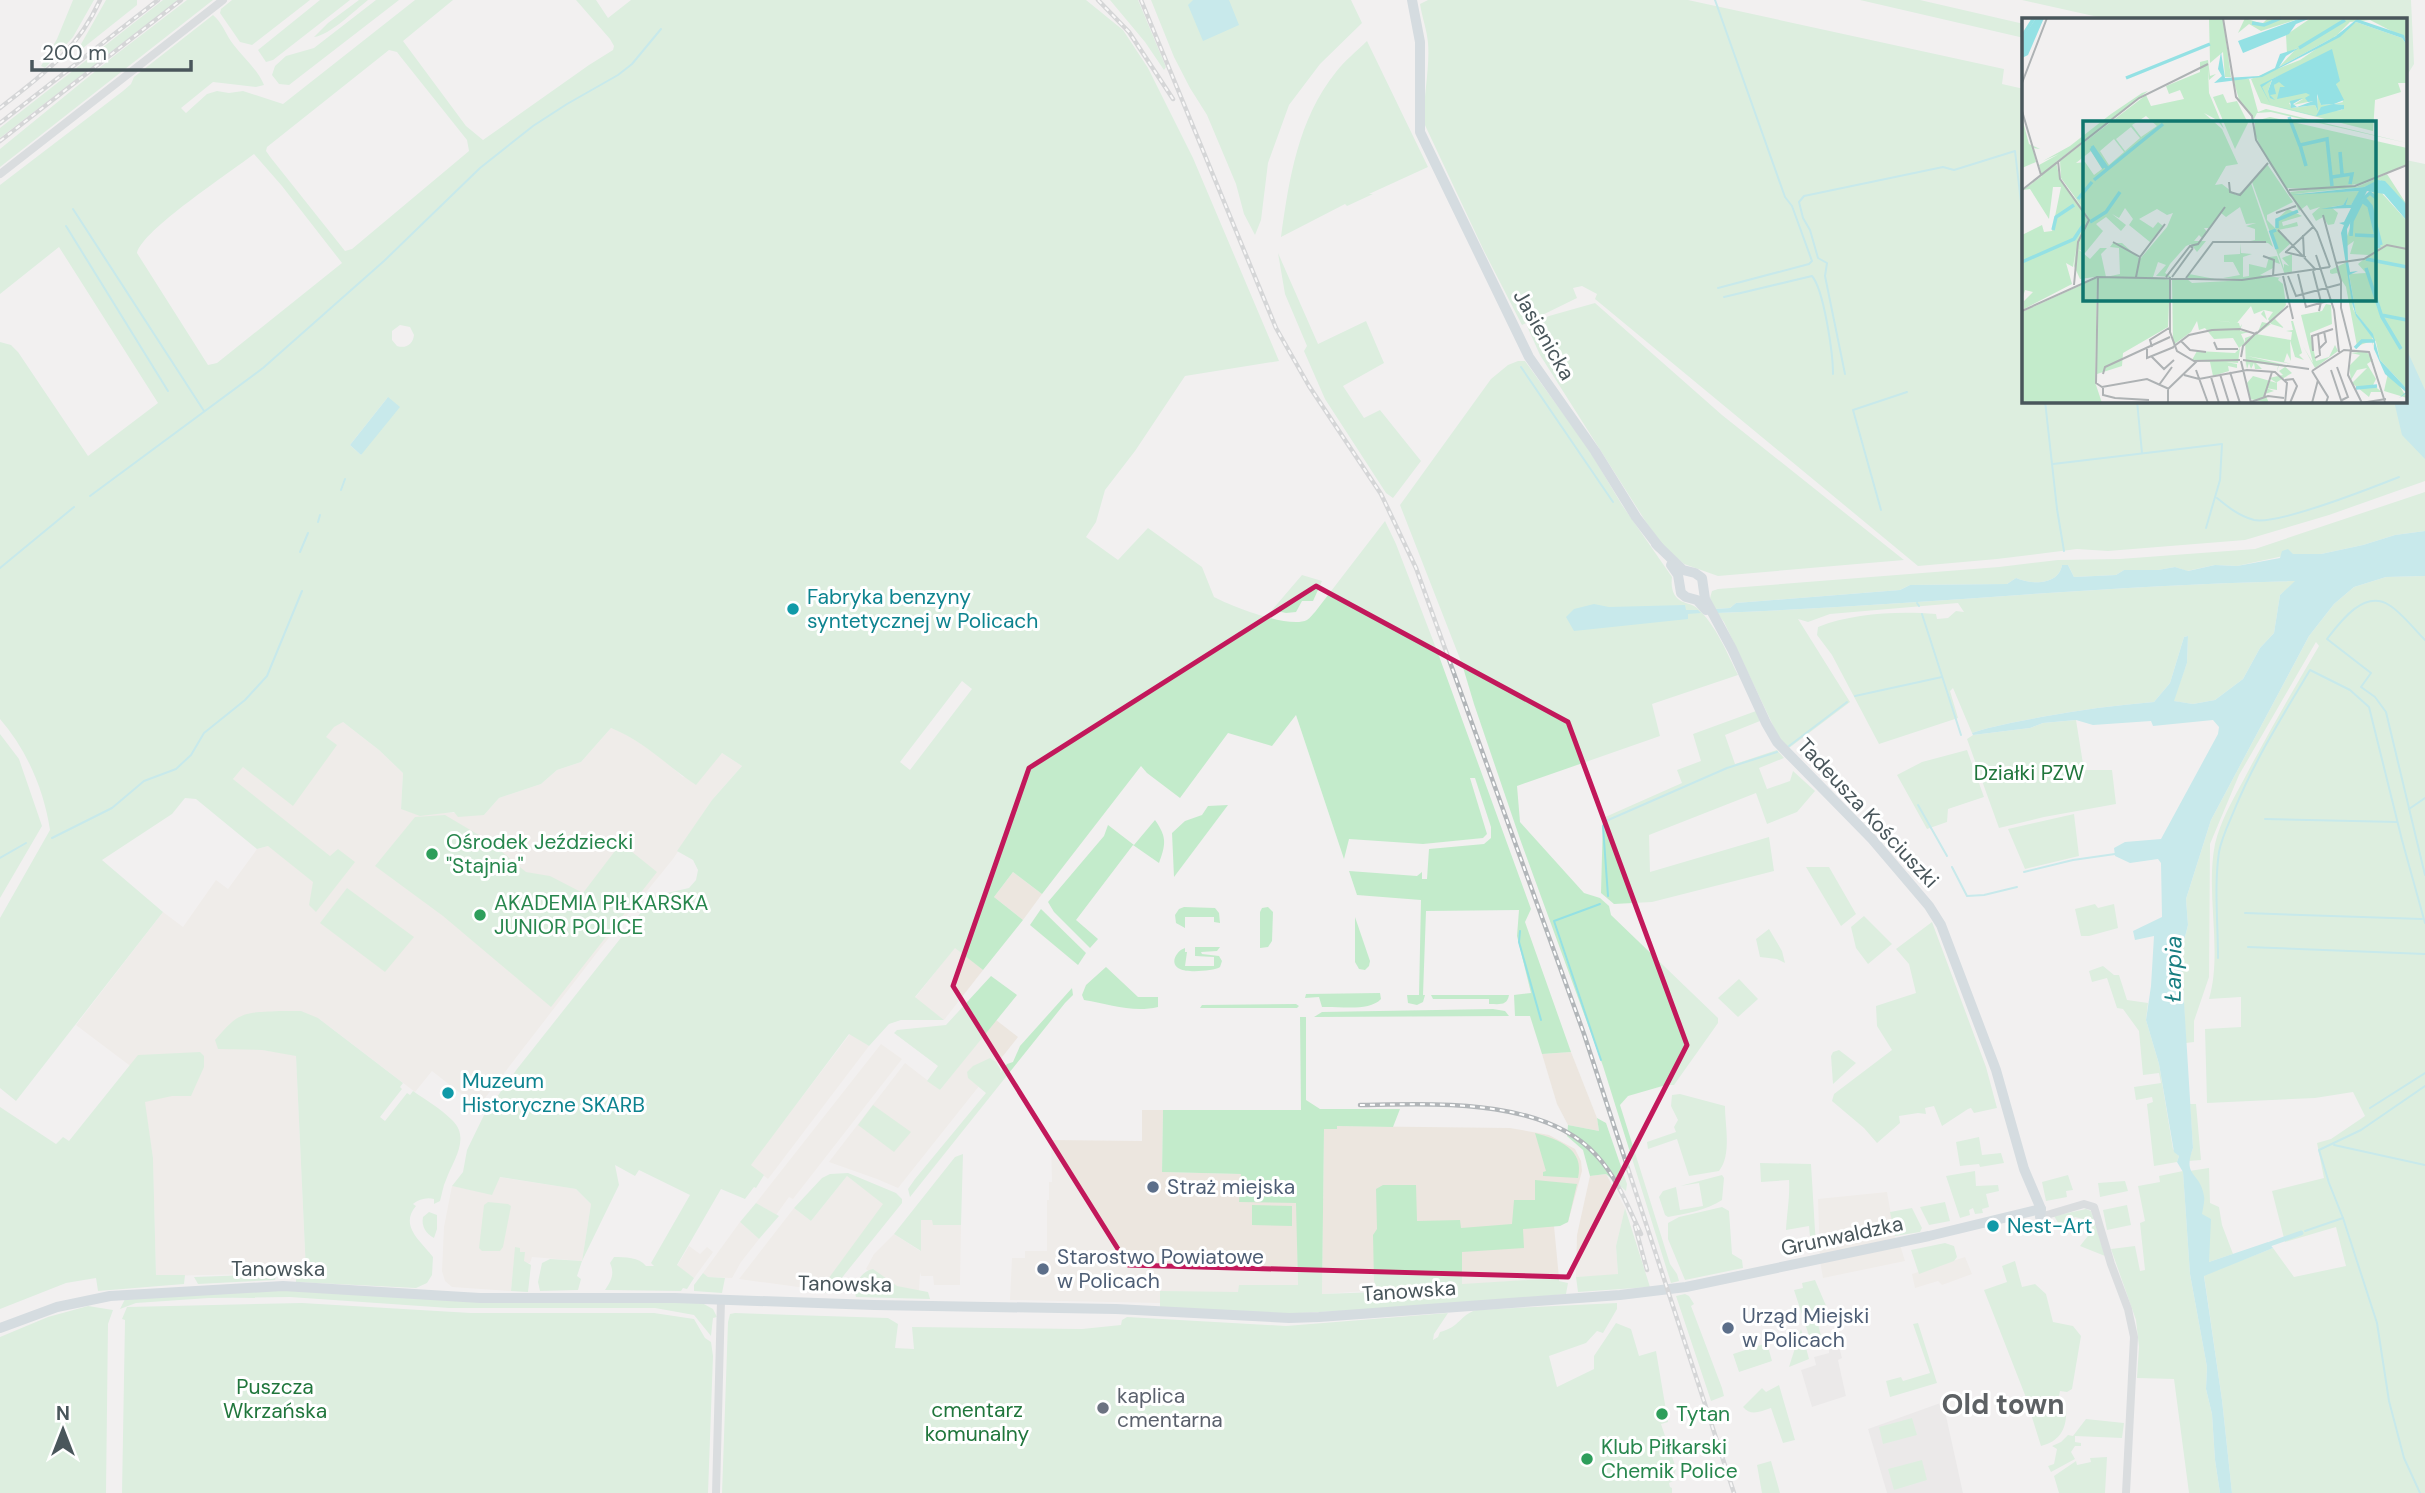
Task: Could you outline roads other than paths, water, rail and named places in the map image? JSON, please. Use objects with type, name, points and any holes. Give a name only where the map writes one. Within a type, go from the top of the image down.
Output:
[{"type":"main road","name":"Jasienicka","points":[[1412,0],[1420,41],[1420,132],[1529,357],[1595,451],[1636,517],[1677,573],[1679,582]]},
{"type":"main road","name":"Jasienicka","points":[[1656,544],[1681,568],[1690,572]]},
{"type":"main road","points":[[1690,572],[1702,578],[1704,599],[1718,624],[1698,601],[1681,593],[1679,582],[1682,576],[1690,572]]},
{"type":"main road","points":[[1692,598],[1703,591]]},
{"type":"main road","name":"Tadeusza Kościuszki","points":[[1718,624],[1777,742],[1865,831],[1939,920],[1996,1070],[2038,1212]]},
{"type":"main road","name":"Grunwaldzka","points":[[1693,1286],[2038,1212]]},
{"type":"main road","name":"Tanowska","points":[[0,1328],[46,1310],[100,1297],[260,1286],[317,1287],[480,1298],[648,1297],[1116,1309],[1304,1318],[1620,1295],[1693,1286]]},
{"type":"street","points":[[0,174],[223,0]]},
{"type":"street","name":"Grunwaldzka","points":[[2038,1212],[2088,1204],[2094,1208],[2128,1309],[2134,1337],[2126,1493]]},
{"type":"street","points":[[716,1493],[721,1300]]},
{"type":"water","points":[[1193,0],[1229,0],[1239,25],[1203,41],[1188,5]]},
{"type":"water","points":[[2408,352],[2425,390],[2425,459],[2402,435],[2394,402],[2408,402]]},
{"type":"water","points":[[388,397],[400,407],[361,455],[350,445]]},
{"type":"water","name":"Łarpia","points":[[2425,531],[2425,576],[2386,577],[2354,587],[2334,604],[2309,636],[2211,820],[2186,899],[2188,925],[2181,953],[2193,1148],[2190,1165],[2204,1196],[2202,1214],[2211,1219],[2209,1262],[2268,1242],[2273,1248],[2204,1276],[2232,1493],[2220,1493],[2212,1414],[2206,1389],[2207,1367],[2190,1274],[2183,1172],[2177,1162],[2179,1156],[2174,1152],[2159,1064],[2146,1020],[2154,936],[2135,940],[2133,931],[2162,917],[2161,863],[2158,859],[2130,863],[2115,856],[2114,848],[2125,842],[2161,839],[2218,734],[2219,727],[2213,720],[2153,726],[2151,721],[2093,725],[2076,720],[2043,723],[2030,728],[1972,733],[2055,714],[2154,702],[2170,683],[2184,637],[2188,636],[2187,663],[2174,701],[2193,704],[2215,700],[2243,679],[2260,648],[2274,633],[2280,595],[2295,581],[2150,587],[1789,610],[1717,613],[1715,609],[1730,608],[1736,603],[1900,590],[1910,585],[2007,584],[2016,578],[2044,582],[2056,576],[2062,565],[2068,565],[2074,577],[2116,575],[2124,570],[2175,567],[2188,571],[2215,565],[2237,566],[2280,558],[2282,551],[2288,549],[2293,554],[2321,554],[2395,535]]},
{"type":"water","points":[[1594,604],[1609,607],[1685,605],[1686,610],[1698,610],[1701,613],[1688,614],[1688,619],[1574,631],[1566,617],[1574,609]]},
{"type":"waterway","points":[[1715,0],[1785,197],[1792,206],[1812,261],[1718,288]]},
{"type":"waterway","points":[[90,496],[263,368],[384,261],[480,168],[533,126],[618,75],[632,64],[661,29]]},
{"type":"waterway","points":[[1845,374],[1825,276],[1827,263],[1818,258],[1810,230],[1803,218],[1799,202],[1804,196],[1943,167],[1954,170],[2015,151],[2022,211]]},
{"type":"waterway","points":[[73,209],[204,411]]},
{"type":"waterway","points":[[66,226],[168,391]]},
{"type":"waterway","points":[[1724,297],[1812,276],[1824,308],[1833,374]]},
{"type":"waterway","points":[[1521,367],[1613,502]]},
{"type":"waterway","points":[[1881,510],[1853,410],[1907,392]]},
{"type":"waterway","points":[[2045,402],[2064,551]]},
{"type":"waterway","points":[[2137,402],[2142,453]]},
{"type":"waterway","points":[[2053,464],[2222,444],[2220,480],[2206,528]]},
{"type":"waterway","points":[[2217,498],[2243,516],[2266,520],[2325,504],[2399,477]]},
{"type":"waterway","points":[[341,490],[345,479]]},
{"type":"waterway","points":[[0,568],[74,507]]},
{"type":"waterway","points":[[318,522],[320,515]]},
{"type":"waterway","points":[[300,552],[308,533]]},
{"type":"waterway","points":[[52,838],[112,808],[144,781],[176,769],[191,755],[204,733],[245,700],[267,676],[302,591]]},
{"type":"waterway","points":[[2425,640],[2399,612],[2380,601],[2362,604],[2339,624],[2327,639],[2371,673],[2361,687],[2375,697],[2386,712],[2425,875]]},
{"type":"waterway","points":[[1922,614],[1961,735]]},
{"type":"waterway","points":[[2218,958],[2217,878],[2222,840],[2252,771],[2310,670],[2350,690],[2369,707],[2425,923]]},
{"type":"waterway","points":[[1855,696],[1942,677]]},
{"type":"waterway","points":[[1789,746],[1847,702]]},
{"type":"waterway","points":[[1608,896],[1603,826],[1606,821],[1727,768],[1777,752]]},
{"type":"waterway","points":[[2409,809],[2425,798]]},
{"type":"waterway","points":[[1918,805],[1947,856]]},
{"type":"waterway","points":[[2265,819],[2397,822]]},
{"type":"waterway","points":[[0,858],[26,843]]},
{"type":"waterway","points":[[2024,872],[2073,860],[2115,854]]},
{"type":"waterway","points":[[1952,867],[1967,896],[2017,887]]},
{"type":"waterway","points":[[1600,904],[1554,921],[1601,1060]]},
{"type":"waterway","points":[[2245,913],[2422,919]]},
{"type":"waterway","points":[[1520,931],[1519,942],[1541,1020]]},
{"type":"waterway","points":[[2248,947],[2425,954]]},
{"type":"waterway","points":[[2370,1108],[2425,1073]]},
{"type":"waterway","points":[[2305,1231],[2343,1218],[2319,1150],[2361,1130],[2425,1086]]},
{"type":"waterway","points":[[2334,1145],[2425,1165]]},
{"type":"waterway","points":[[2343,1218],[2377,1323],[2389,1401],[2404,1458],[2420,1493]]},
{"type":"waterway","points":[[2270,1244],[2301,1233]]},
{"type":"railway","points":[[0,108],[70,48],[100,0]]},
{"type":"railway","points":[[0,123],[158,0]]},
{"type":"railway","points":[[0,141],[181,0]]},
{"type":"railway","points":[[1098,0],[1129,32],[1173,99]]},
{"type":"railway","points":[[1141,0],[1276,328],[1309,386],[1381,494],[1416,568],[1584,1034],[1734,1493]]},
{"type":"railway","points":[[1360,1105],[1420,1104],[1485,1108],[1517,1113],[1547,1123],[1574,1136],[1596,1155],[1622,1193],[1641,1234]]},
{"type":"railway","points":[[1635,1226],[1647,1270]]},
{"type":"place","name":"Fabryka benzyny syntetycznej w Policach","points":[[793,609]]},
{"type":"place","name":"Ośrodek Jeździecki \"Stajnia\"","points":[[432,854]]},
{"type":"place","name":"AKADEMIA PIŁKARSKA JUNIOR POLICE","points":[[480,915]]},
{"type":"place","name":"Muzeum Historyczne SKARB","points":[[448,1093]]},
{"type":"place","name":"Straż miejska","points":[[1153,1187]]},
{"type":"place","name":"Nest-Art","points":[[1993,1226]]},
{"type":"place","name":"Starostwo Powiatowe w Policach","points":[[1043,1269]]},
{"type":"place","name":"Urząd Miejski w Policach","points":[[1728,1328]]},
{"type":"place","name":"kaplica cmentarna","points":[[1103,1408]]},
{"type":"place","name":"Tytan","points":[[1662,1414]]},
{"type":"place","name":"Klub Piłkarski Chemik Police","points":[[1587,1459]]},
{"type":"district","name":"Old town","points":[[2003,1404]]},
{"type":"park label","name":"Działki PZW","points":[[2029,773]]},
{"type":"park label","name":"Puszcza Wkrzańska","points":[[275,1399]]},
{"type":"park label","name":"cmentarz komunalny","points":[[977,1422]]}]
